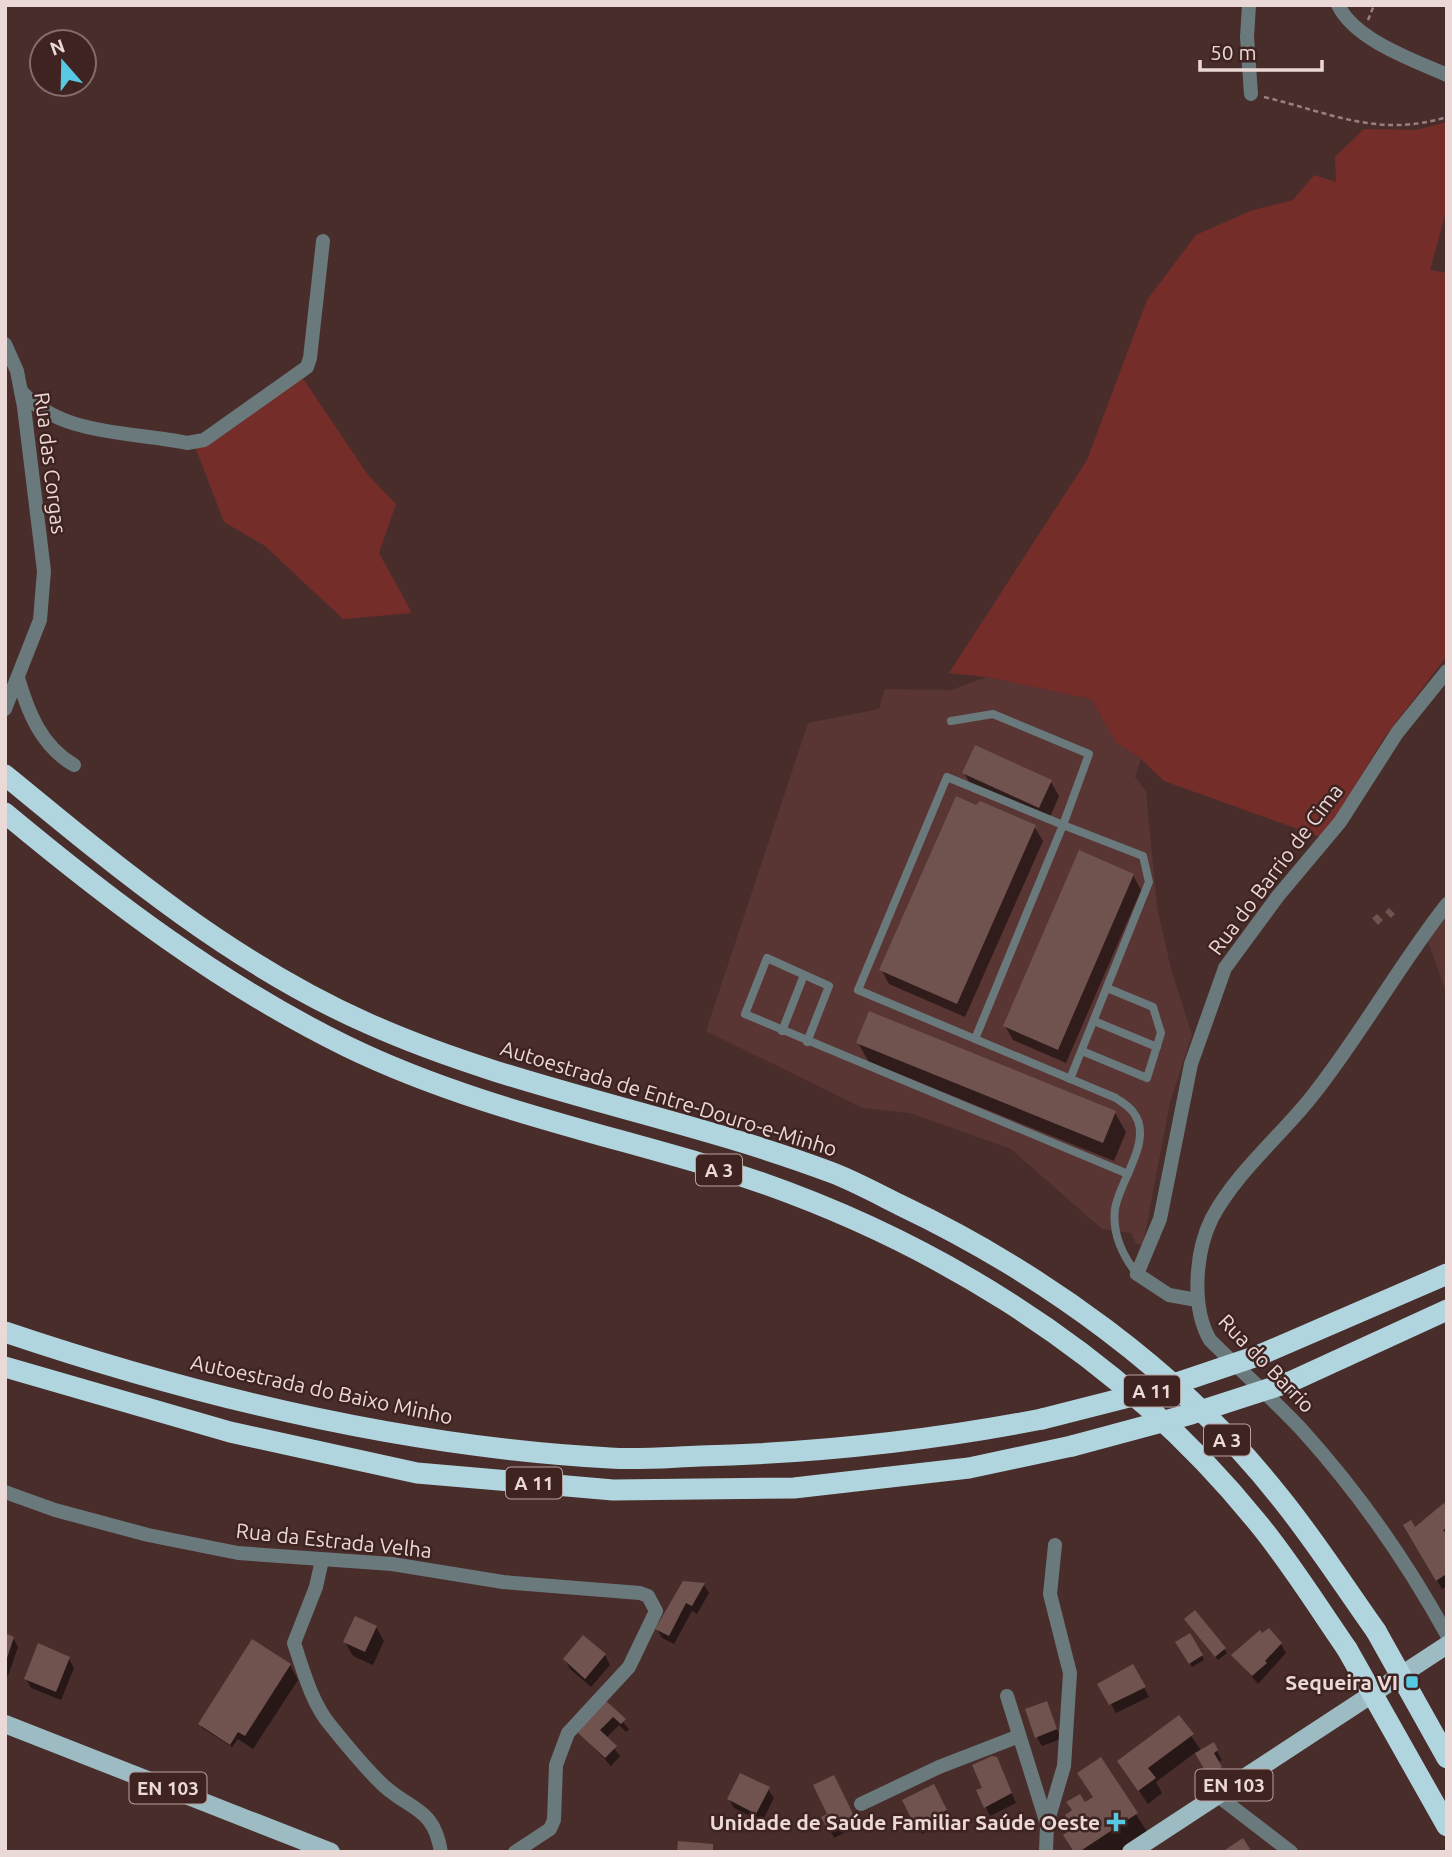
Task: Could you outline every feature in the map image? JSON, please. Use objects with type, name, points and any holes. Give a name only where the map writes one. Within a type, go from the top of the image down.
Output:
[{"type":"highway","name":"Autoestrada de Entre-Douro-e-Minho","points":[[5,775],[131,879],[274,976],[366,1023],[468,1063],[712,1133],[835,1173],[941,1224],[1042,1284],[1144,1357],[1278,1494],[1376,1631],[1447,1758]]},
{"type":"highway","name":"A 3","points":[[5,813],[105,896],[250,996],[349,1047],[458,1093],[579,1132],[702,1164],[816,1203],[920,1251],[1020,1308],[1104,1370],[1186,1444],[1258,1522],[1347,1648],[1447,1826]]},
{"type":"highway","name":"Autoestrada do Baixo Minho","points":[[5,1332],[93,1361],[241,1402],[420,1439],[612,1458],[788,1454],[958,1436],[1042,1419],[1156,1390],[1260,1355],[1447,1274]]},
{"type":"highway","name":"A 11","points":[[5,1367],[230,1432],[417,1473],[613,1490],[794,1488],[969,1468],[1072,1446],[1191,1414],[1290,1382],[1447,1310]]},
{"type":"main road","name":"EN 103","points":[[1131,1852],[1447,1645]]},
{"type":"main road","name":"EN 103","points":[[5,1724],[331,1852]]},
{"type":"street","points":[[1249,5],[1247,37],[1251,94]]},
{"type":"street","points":[[1338,5],[1343,15],[1384,48],[1447,75]]},
{"type":"street","points":[[21,391],[46,412],[71,423],[187,443],[204,440],[307,367],[323,241]]},
{"type":"street","name":"Rua das Corgas","points":[[5,344],[17,371],[21,391],[44,571],[40,620],[6,708]]},
{"type":"street","name":"Rua do Barrio de Cima","points":[[1137,1274],[1160,1219],[1191,1064],[1226,968],[1278,896],[1340,822],[1397,733],[1447,671]]},
{"type":"street","points":[[18,678],[40,733],[54,752],[74,765]]},
{"type":"street","name":"Rua do Barrio","points":[[1447,904],[1412,948],[1372,1016],[1320,1086],[1242,1174],[1212,1219],[1201,1258],[1197,1300],[1200,1323],[1210,1340],[1301,1430],[1337,1474],[1393,1546],[1447,1635]]},
{"type":"street","points":[[1137,1274],[1151,1286],[1169,1295],[1197,1300]]},
{"type":"street","name":"Rua da Estrada Velha","points":[[5,1492],[55,1510],[148,1535],[238,1553],[392,1564],[503,1582],[639,1592],[654,1602],[656,1611],[629,1667],[568,1733],[556,1765],[554,1820],[550,1829],[515,1852]]},
{"type":"street","points":[[1046,1852],[1047,1824],[1064,1766],[1070,1685],[1070,1673],[1051,1594],[1055,1545]]},
{"type":"street","points":[[322,1560],[316,1587],[294,1643],[317,1705],[328,1724],[377,1779],[421,1810],[432,1823],[438,1834],[441,1852]]},
{"type":"street","points":[[1007,1696],[1047,1824]]},
{"type":"street","points":[[861,1804],[939,1767],[1019,1736]]},
{"type":"street","points":[[1218,1796],[1291,1852]]},
{"type":"lane","points":[[950,721],[993,714],[1089,754],[1063,825],[975,1039]]},
{"type":"lane","points":[[1070,1079],[1149,881],[1143,856],[947,777],[858,990],[1070,1079],[1116,1098],[1134,1112],[1140,1135],[1115,1209],[1116,1233],[1125,1258],[1137,1274]]},
{"type":"lane","points":[[807,1042],[829,986],[767,958],[745,1014],[807,1042],[1128,1174]]},
{"type":"lane","points":[[782,1031],[804,975]]},
{"type":"lane","points":[[1082,1051],[1147,1078],[1161,1033],[1153,1007],[1107,988]]},
{"type":"lane","points":[[1094,1021],[1157,1047]]},
{"type":"path","points":[[1251,94],[1364,125],[1417,126],[1447,117]]},
{"type":"shaded area","points":[[1447,122],[1447,208],[1430,270],[1447,273],[1447,656],[1384,738],[1323,838],[1164,781],[1141,759],[1116,742],[1091,699],[987,677],[949,673],[1087,460],[1147,300],[1196,235],[1250,211],[1293,200],[1314,175],[1336,182],[1335,157],[1364,129],[1416,130]]},
{"type":"shaded area","points":[[302,377],[368,475],[396,504],[379,553],[412,613],[343,619],[265,546],[224,522],[196,449]]},
{"type":"shaded area","points":[[987,677],[1091,699],[1116,742],[1141,759],[1135,777],[1146,791],[1157,907],[1171,969],[1192,1035],[1170,1102],[1143,1245],[1136,1244],[1131,1233],[1102,1229],[1011,1149],[910,1113],[863,1108],[706,1031],[808,723],[879,709],[885,689],[951,690]]},
{"type":"shaded area","points":[[1447,910],[1447,994],[1426,936]]},
{"type":"building","points":[[975,745],[1052,780],[1039,808],[962,773]]},
{"type":"building","points":[[956,796],[976,805],[980,801],[1036,825],[957,1004],[879,970]]},
{"type":"building","points":[[1079,850],[1134,874],[1058,1050],[1003,1026]]},
{"type":"building","points":[[1389,908],[1395,914],[1391,918],[1385,912]]},
{"type":"building","points":[[1377,914],[1383,920],[1378,925],[1372,918]]},
{"type":"building","points":[[869,1011],[1116,1111],[1103,1143],[856,1043]]},
{"type":"building","points":[[1444,1503],[1447,1508],[1447,1528],[1443,1530],[1447,1534],[1447,1578],[1445,1575],[1436,1581],[1403,1525],[1411,1520],[1415,1527]]},
{"type":"building","points":[[683,1581],[705,1583],[692,1606],[686,1603],[669,1636],[655,1629]]},
{"type":"building","points":[[1195,1610],[1226,1648],[1215,1657],[1184,1619]]},
{"type":"building","points":[[355,1616],[377,1626],[365,1652],[343,1642]]},
{"type":"building","points":[[1269,1628],[1282,1643],[1265,1661],[1267,1663],[1252,1676],[1231,1655],[1260,1630],[1262,1633]]},
{"type":"building","points":[[5,1633],[14,1637],[6,1661],[5,1661]]},
{"type":"building","points":[[1190,1633],[1203,1655],[1189,1664],[1175,1642]]},
{"type":"building","points":[[583,1635],[606,1654],[585,1679],[563,1659]]},
{"type":"building","points":[[252,1639],[291,1664],[245,1736],[238,1732],[230,1745],[198,1724]]},
{"type":"building","points":[[38,1643],[70,1657],[56,1692],[24,1679]]},
{"type":"building","points":[[1133,1664],[1146,1687],[1109,1705],[1097,1684]]},
{"type":"building","points":[[605,1700],[626,1719],[621,1724],[613,1717],[600,1730],[617,1746],[605,1758],[575,1730]]},
{"type":"building","points":[[1047,1701],[1057,1729],[1035,1738],[1025,1709]]},
{"type":"building","points":[[1179,1715],[1194,1734],[1148,1768],[1156,1778],[1138,1791],[1117,1761]]},
{"type":"building","points":[[1214,1742],[1218,1750],[1214,1753],[1222,1767],[1208,1776],[1195,1753]]},
{"type":"building","points":[[992,1756],[997,1757],[1012,1793],[984,1808],[976,1790],[982,1788],[972,1765]]},
{"type":"building","points":[[1101,1757],[1138,1813],[1079,1852],[1074,1852],[1063,1835],[1073,1828],[1065,1815],[1072,1810],[1066,1802],[1080,1794],[1085,1802],[1093,1797],[1077,1773]]},
{"type":"building","points":[[740,1773],[770,1787],[756,1814],[727,1799]]},
{"type":"building","points":[[834,1775],[854,1816],[828,1830],[821,1817],[827,1814],[813,1785]]},
{"type":"building","points":[[934,1784],[947,1810],[915,1826],[902,1800]]},
{"type":"building","points":[[1243,1838],[1252,1852],[1222,1852]]},
{"type":"building","points":[[678,1841],[713,1844],[713,1852],[677,1852]]},
{"type":"place","name":"Sequeira VI","points":[[1412,1682]]},
{"type":"place","name":"Unidade de Saúde Familiar Saúde Oeste","points":[[1116,1822]]}]
